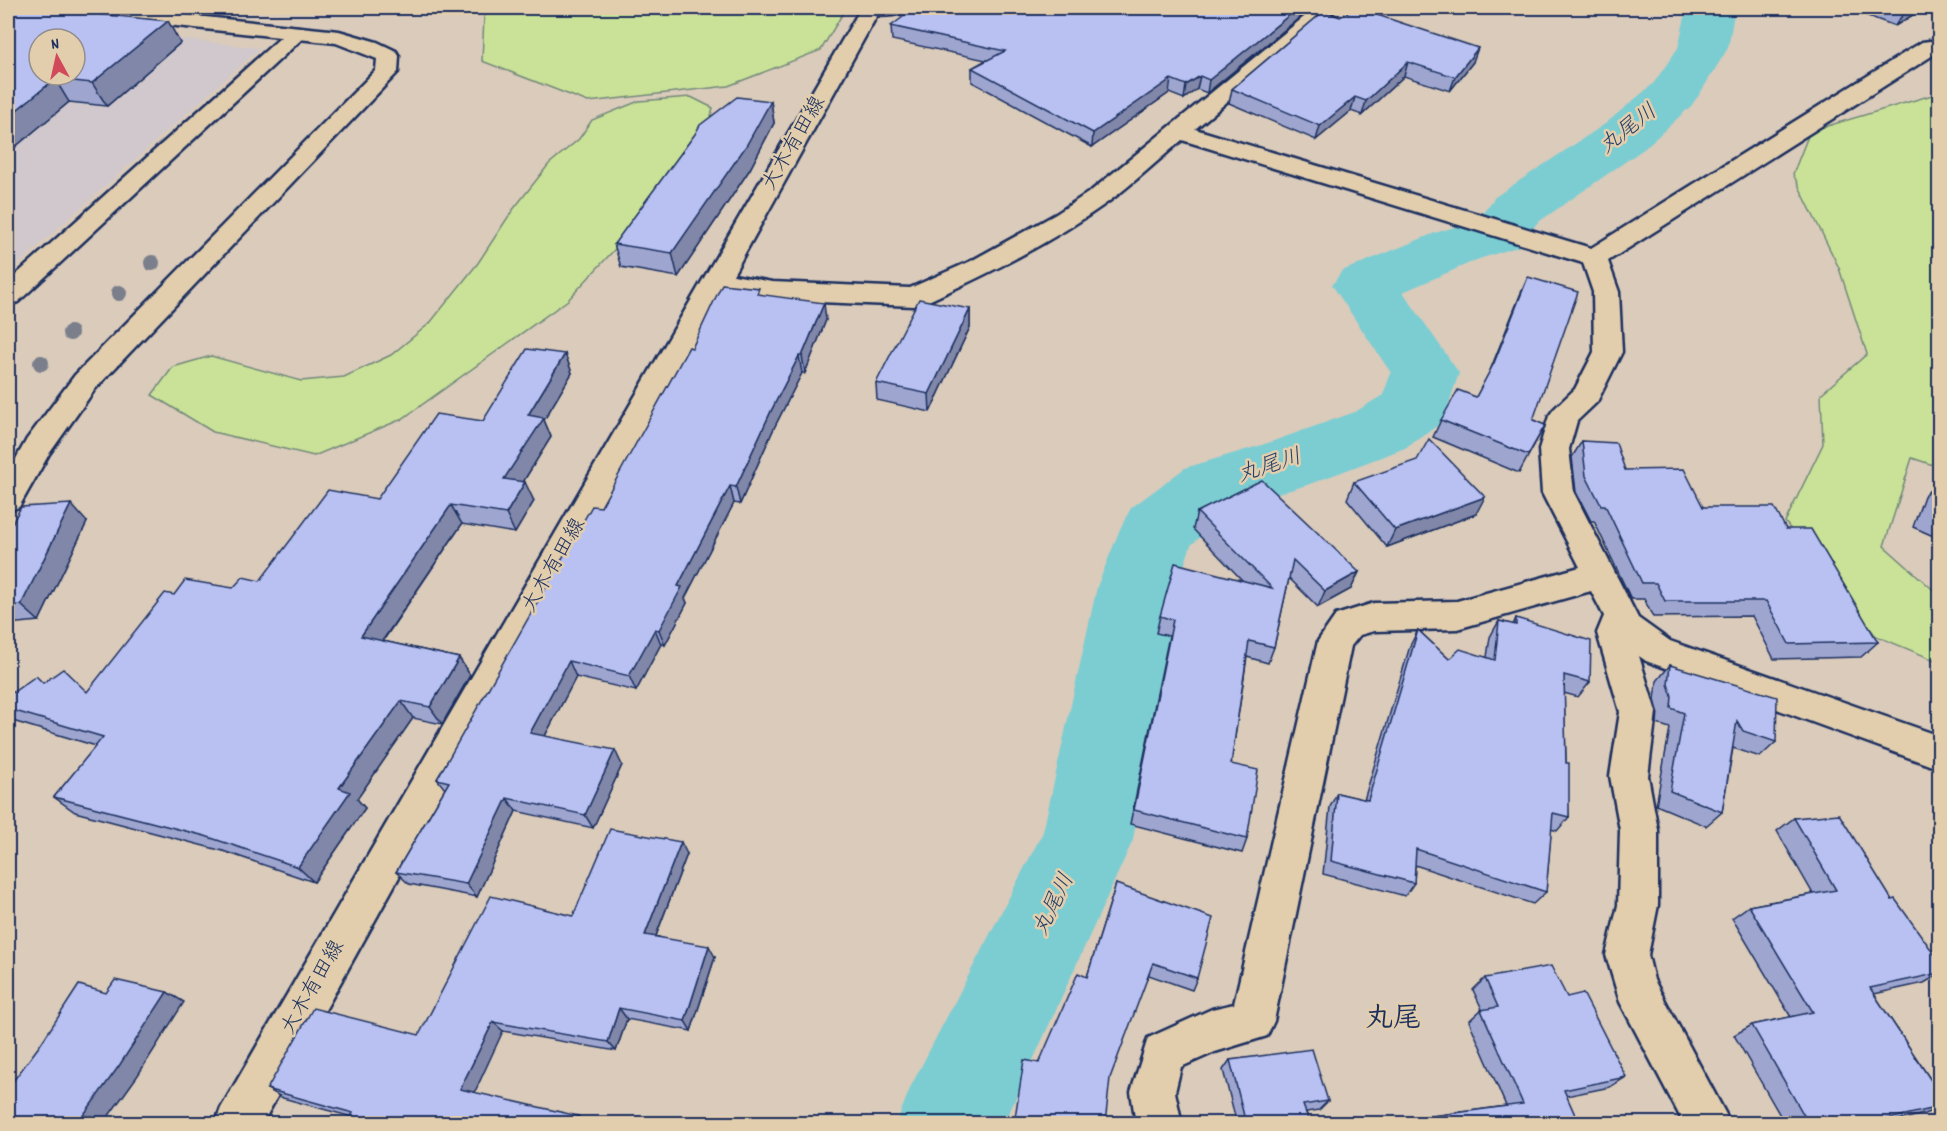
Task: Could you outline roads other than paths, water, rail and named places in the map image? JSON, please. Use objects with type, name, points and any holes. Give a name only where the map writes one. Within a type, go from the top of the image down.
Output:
[{"type":"street","points":[[8,499],[38,447],[85,382],[387,72],[388,56],[339,37],[64,8]]},
{"type":"street","name":"大木有田線","points":[[237,1124],[717,281],[880,8]]},
{"type":"street","points":[[717,281],[772,291],[914,297],[980,267],[1065,219],[1100,196],[1327,8]]},
{"type":"street","points":[[8,296],[297,33]]},
{"type":"street","points":[[1176,131],[1593,258],[1930,47]]},
{"type":"street","points":[[1593,258],[1606,292],[1608,352],[1587,395],[1564,416],[1554,449],[1558,493],[1622,616],[1621,625],[1658,651],[1940,753]]},
{"type":"street","points":[[1159,1124],[1153,1092],[1163,1053],[1212,1032],[1252,1021],[1335,641],[1341,633],[1348,625],[1374,617],[1457,615],[1600,574]]},
{"type":"street","points":[[1622,616],[1614,633],[1638,712],[1629,776],[1639,830],[1638,905],[1627,955],[1635,987],[1709,1124]]},
{"type":"waterway","name":"丸尾川","points":[[949,1124],[1087,840],[1137,587],[1158,529],[1211,487],[1281,466],[1380,430],[1412,409],[1425,373],[1393,323],[1364,285],[1457,246],[1499,233],[1516,210],[1625,136],[1672,95],[1703,48],[1711,8]]},
{"type":"district","name":"丸尾","points":[[1393,1021]]}]
